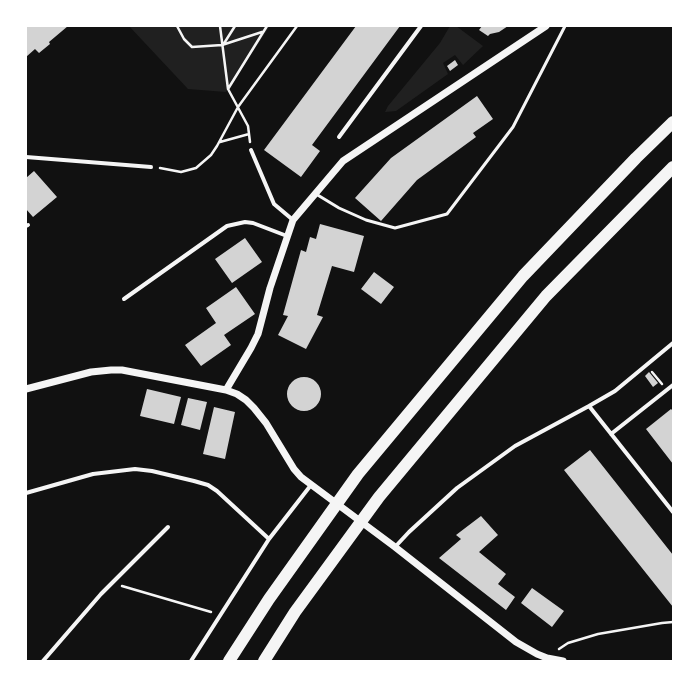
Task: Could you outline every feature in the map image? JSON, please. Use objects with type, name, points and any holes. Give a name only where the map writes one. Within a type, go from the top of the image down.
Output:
[{"type":"highway","points":[[229,661],[269,599],[358,474],[523,276],[636,158],[673,122]]},
{"type":"highway","points":[[264,661],[295,612],[379,497],[546,296],[673,167]]},
{"type":"street","points":[[339,137],[422,26]]},
{"type":"street","points":[[226,390],[258,334],[270,288],[293,220],[343,161],[546,26]]},
{"type":"street","points":[[250,150],[274,204],[293,220]]},
{"type":"street","points":[[26,157],[151,167]]},
{"type":"street","points":[[124,299],[226,226],[240,223],[253,223],[287,236]]},
{"type":"street","points":[[395,547],[409,532],[457,488],[515,446],[615,391],[673,343]]},
{"type":"street","points":[[26,389],[91,372],[111,370],[135,372],[226,390],[246,400],[266,423],[294,469],[311,485],[395,547],[516,642],[547,658],[563,661]]},
{"type":"street","points":[[610,434],[673,385]]},
{"type":"street","points":[[589,406],[673,512]]},
{"type":"street","points":[[26,494],[93,474],[135,470],[152,471],[208,485],[217,491],[269,539]]},
{"type":"street","points":[[190,661],[269,539],[311,485]]},
{"type":"street","points":[[43,661],[100,594],[168,527]]},
{"type":"lane","points":[[316,194],[339,208],[366,220],[395,228],[447,214],[513,127],[565,26]]},
{"type":"path","points":[[177,26],[184,39],[192,47],[222,46],[263,32]]},
{"type":"path","points":[[220,26],[228,89],[248,126],[250,150]]},
{"type":"path","points":[[222,46],[235,26]]},
{"type":"path","points":[[228,89],[266,26]]},
{"type":"path","points":[[151,167],[181,172],[196,168],[211,155],[238,107],[297,26]]},
{"type":"path","points":[[219,142],[249,134]]},
{"type":"path","points":[[112,583],[220,614]]},
{"type":"path","points":[[547,658],[568,643],[598,634],[673,622]]},
{"type":"shaded area","points":[[129,26],[270,26],[226,92],[188,89]]},
{"type":"shaded area","points":[[450,26],[456,26],[483,46],[463,65],[455,55],[443,63],[448,74],[396,111],[385,112],[388,106],[440,43]]},
{"type":"building","points":[[26,26],[68,26],[49,42],[50,44],[39,53],[35,49],[26,57]]},
{"type":"building","points":[[356,26],[400,26],[312,145],[320,151],[301,177],[264,150]]},
{"type":"building","points":[[482,26],[508,26],[499,32],[488,36],[479,30]]},
{"type":"building","points":[[455,60],[458,65],[450,71],[447,66]]},
{"type":"building","points":[[477,96],[493,119],[473,133],[476,137],[417,180],[381,221],[355,198],[391,158]]},
{"type":"building","points":[[34,171],[57,197],[33,217],[26,209],[26,178]]},
{"type":"building","points":[[320,224],[364,236],[354,272],[332,266],[317,315],[323,317],[306,349],[278,335],[288,316],[283,315],[301,250],[306,252],[310,237],[316,239]]},
{"type":"building","points":[[245,238],[262,262],[232,283],[215,259]]},
{"type":"building","points":[[374,272],[394,287],[381,304],[361,289]]},
{"type":"building","points":[[236,287],[255,314],[224,335],[231,345],[201,366],[185,345],[216,323],[206,308]]},
{"type":"building","points":[[649,372],[658,383],[653,387],[645,376]]},
{"type":"building","points":[[301,377],[307,377],[311,378],[318,384],[321,394],[320,401],[314,408],[307,411],[301,411],[297,410],[290,404],[287,397],[287,391],[288,387],[294,380]]},
{"type":"building","points":[[147,389],[181,397],[174,424],[140,416]]},
{"type":"building","points":[[188,398],[207,402],[200,430],[181,425]]},
{"type":"building","points":[[214,407],[235,412],[225,459],[203,454]]},
{"type":"building","points":[[671,409],[673,411],[673,464],[646,429]]},
{"type":"building","points":[[590,450],[673,555],[673,607],[564,470]]},
{"type":"building","points":[[481,516],[498,535],[479,552],[506,574],[498,584],[515,597],[506,610],[439,558],[461,539],[456,535]]},
{"type":"building","points":[[532,588],[564,611],[552,627],[521,603]]}]
